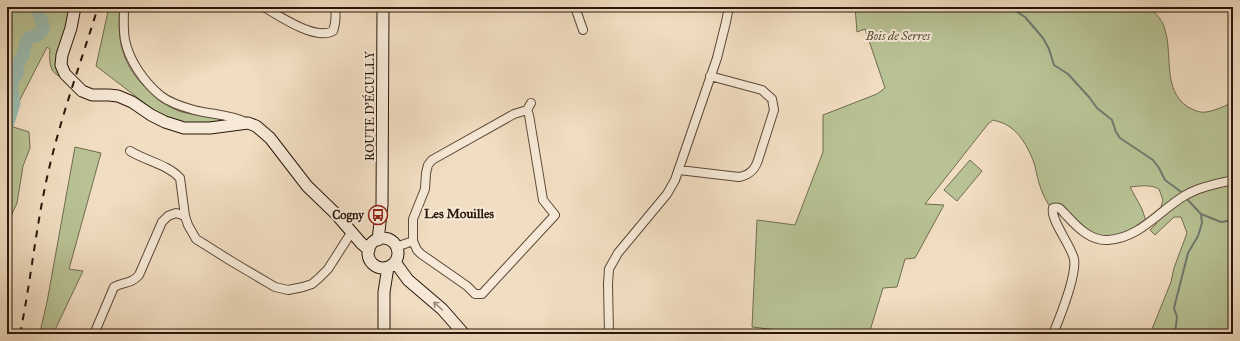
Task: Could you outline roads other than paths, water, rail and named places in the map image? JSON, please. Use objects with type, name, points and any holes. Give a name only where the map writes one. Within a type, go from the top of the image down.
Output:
[{"type":"street","points":[[75,7],[62,55],[61,65],[65,74],[82,91],[92,95],[118,96],[132,102],[171,125],[184,128],[210,128],[248,123]]},
{"type":"street","points":[[124,7],[123,27],[125,42],[131,60],[145,79],[161,96],[176,104],[194,110],[234,117],[256,126],[270,138],[298,177],[336,214],[353,234],[381,244],[397,256],[387,266],[384,292],[384,334]]},
{"type":"street","points":[[264,7],[302,28],[320,34],[328,34],[333,32],[336,20],[335,7]]},
{"type":"street","name":"ROUTE D'ÉCULLY","points":[[381,244],[386,230],[382,205],[383,7]]},
{"type":"street","points":[[575,7],[582,30]]},
{"type":"street","points":[[609,334],[609,270],[618,252],[667,194],[679,170],[722,39],[729,7]]},
{"type":"street","points":[[679,170],[739,177],[746,176],[757,164],[774,110],[772,98],[762,90],[710,76]]},
{"type":"street","points":[[529,107],[543,200],[554,215],[482,294],[475,294],[467,286],[425,257],[417,250],[413,241],[413,219],[425,189],[428,165],[432,160],[529,107]]},
{"type":"street","points":[[130,151],[142,158],[164,167],[180,178],[185,216],[196,239],[231,262],[275,287],[288,290],[312,284],[328,268],[353,234]]},
{"type":"street","points":[[1054,334],[1072,279],[1074,266],[1072,254],[1053,217],[1053,208],[1055,207],[1060,209],[1081,230],[1092,237],[1108,240],[1132,233],[1148,224],[1184,196],[1201,188],[1233,180]]},
{"type":"street","points":[[94,334],[114,287],[119,284],[128,283],[139,275],[162,222],[168,216],[176,213],[185,216]]},
{"type":"street","points":[[413,241],[381,244],[370,259],[373,264],[387,266],[408,280],[442,309],[464,334]]},
{"type":"waterway","points":[[7,126],[14,103],[11,86],[17,74],[18,64],[23,55],[26,42],[29,38],[38,35],[43,29],[37,7]]},
{"type":"waterway","points":[[1013,7],[1013,9],[1025,17],[1043,38],[1049,49],[1054,65],[1068,74],[1097,108],[1112,120],[1116,132],[1120,138],[1153,160],[1165,180],[1184,194]]},
{"type":"waterway","points":[[1175,334],[1177,317],[1174,308],[1188,253],[1198,236],[1202,223],[1201,214],[1186,198]]},
{"type":"waterway","points":[[1201,214],[1221,222],[1233,220]]},
{"type":"railway","points":[[20,334],[40,213],[53,152],[98,7]]},
{"type":"place","name":"Cogny","points":[[378,215]]},
{"type":"district","name":"Les Mouilles","points":[[459,213]]},
{"type":"park label","name":"Bois de Serres","points":[[898,36]]}]
